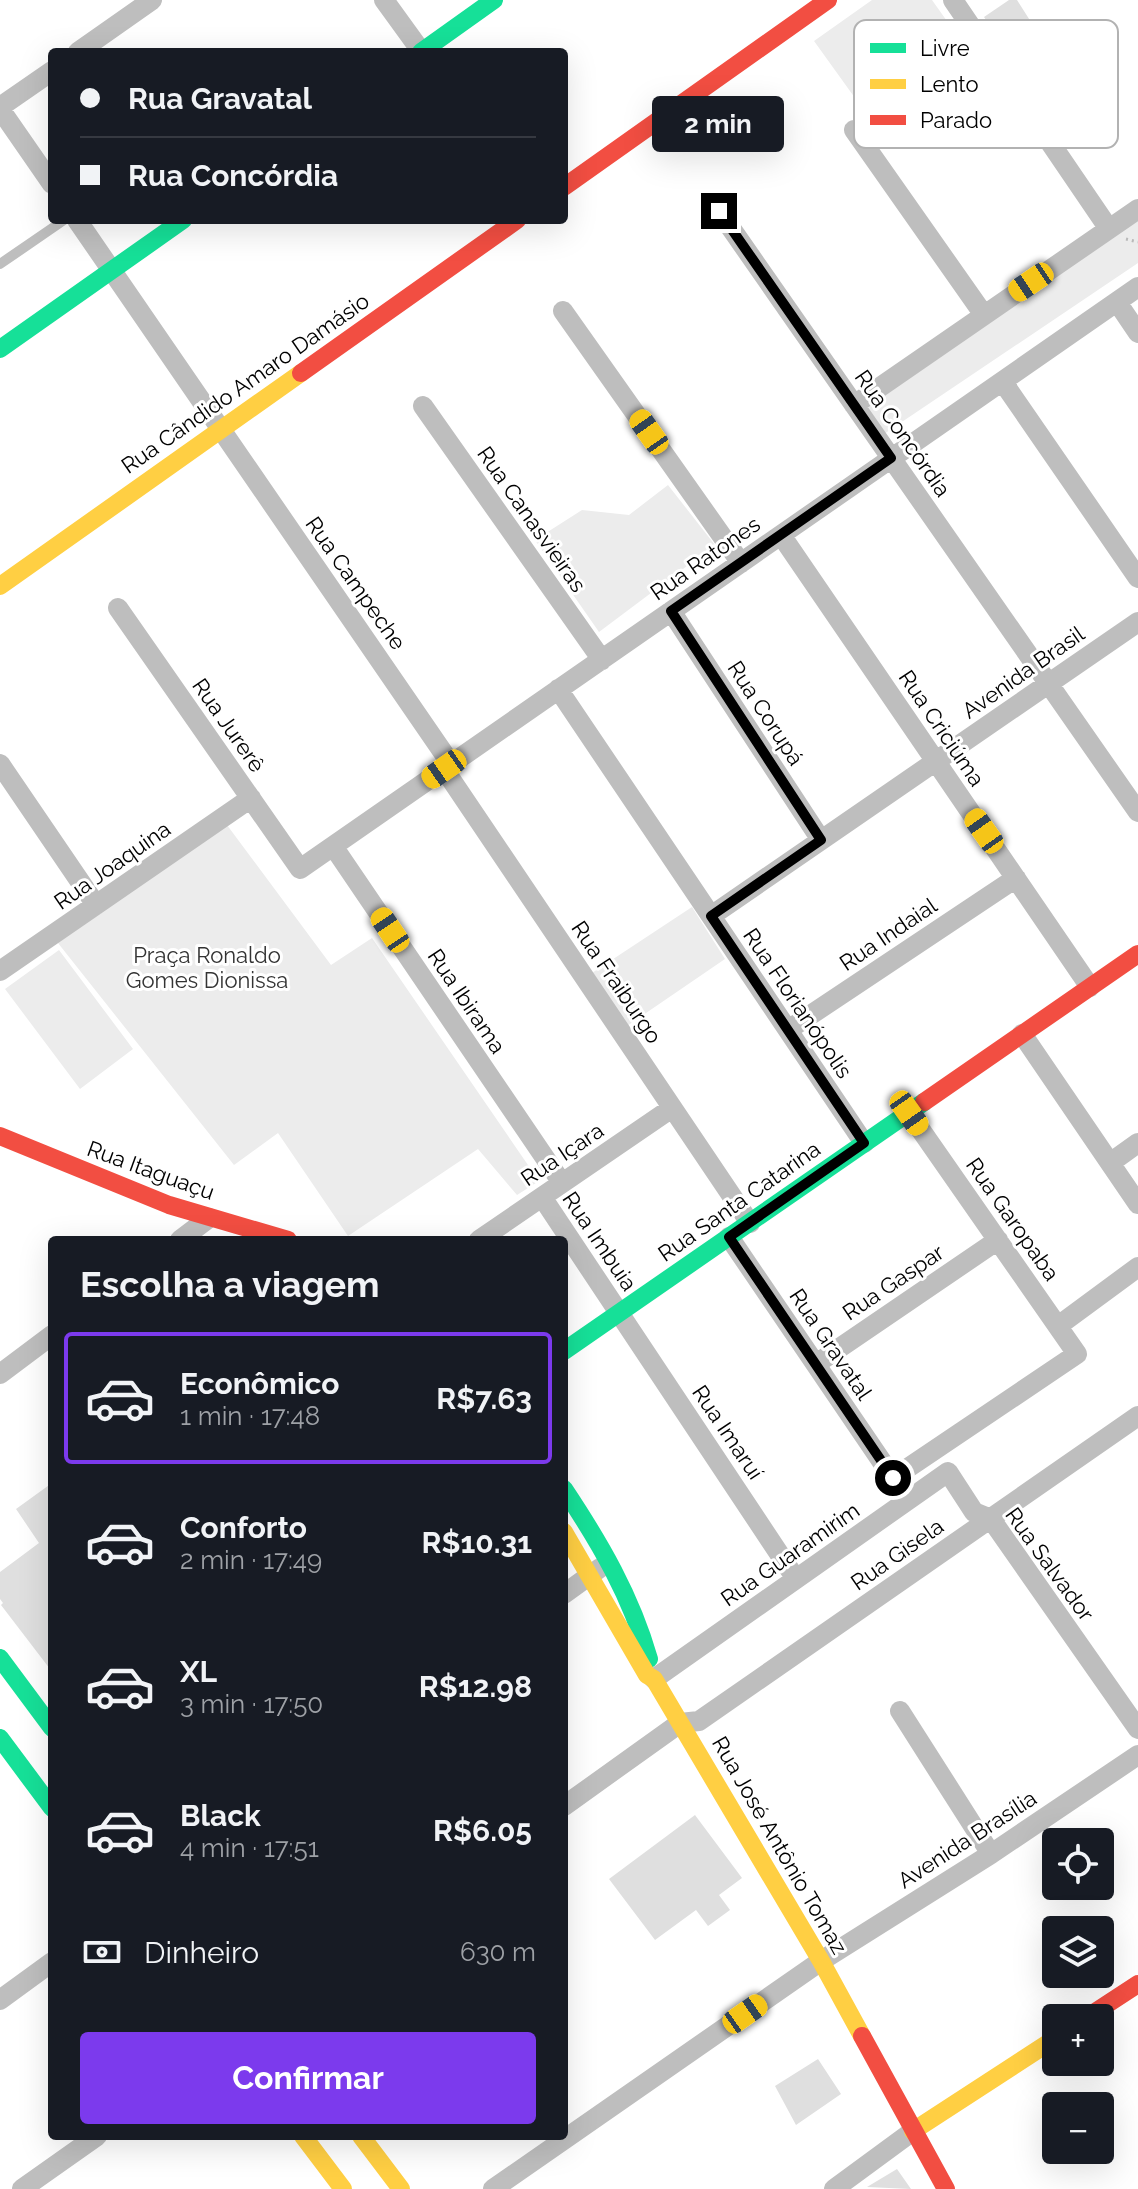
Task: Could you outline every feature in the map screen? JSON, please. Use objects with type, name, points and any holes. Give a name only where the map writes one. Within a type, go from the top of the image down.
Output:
[{"type":"main road","points":[[427,48],[494,0]]},
{"type":"main road","points":[[568,184],[828,0]]},
{"type":"main road","points":[[0,349],[177,224]]},
{"type":"main road","name":"Rua Cândido Amaro Damásio","points":[[0,586],[511,224]]},
{"type":"main road","name":"Rua Santa Catarina","points":[[568,1348],[1138,954]]},
{"type":"main road","name":"Rua Itaguaçu","points":[[0,1136],[127,1190],[274,1236]]},
{"type":"main road","points":[[568,1495],[610,1561],[636,1612],[654,1679]]},
{"type":"main road","name":"Rua José Antônio Tomaz","points":[[568,1539],[821,1961],[946,2189]]},
{"type":"main road","points":[[0,1658],[48,1723]]},
{"type":"main road","points":[[0,1738],[48,1803]]},
{"type":"main road","points":[[1107,2004],[1138,1984]]},
{"type":"main road","points":[[913,2131],[1042,2047]]},
{"type":"main road","points":[[306,2140],[343,2189]]},
{"type":"main road","points":[[364,2140],[401,2189]]},
{"type":"street","points":[[84,48],[152,0]]},
{"type":"street","points":[[384,0],[418,48]]},
{"type":"street","points":[[953,0],[967,20]]},
{"type":"street","points":[[48,74],[0,108],[48,178]]},
{"type":"street","points":[[867,148],[984,315]]},
{"type":"street","points":[[1054,148],[1109,229]]},
{"type":"street","points":[[854,405],[1138,209]]},
{"type":"street","name":"Rua Concórdia","points":[[719,211],[1138,812]]},
{"type":"street","name":"Rua Campeche","points":[[80,224],[448,766]]},
{"type":"street","name":"Rua Ratones","points":[[300,869],[1138,287]]},
{"type":"street","points":[[1117,302],[1138,333]]},
{"type":"street","points":[[563,311],[741,563]]},
{"type":"street","points":[[1007,379],[1007,388],[1138,578]]},
{"type":"street","name":"Rua Canasvieiras","points":[[423,406],[602,660]]},
{"type":"street","name":"Rua Criciúma","points":[[781,535],[1090,987]]},
{"type":"street","name":"Rua Jurerê","points":[[118,608],[300,869]]},
{"type":"street","name":"Rua Corupá","points":[[671,611],[821,840]]},
{"type":"street","name":"Avenida Brasil","points":[[711,916],[1138,622]]},
{"type":"street","name":"Rua Florianópolis","points":[[558,689],[864,1143]]},
{"type":"street","points":[[0,764],[96,905]]},
{"type":"street","name":"Rua Fraiburgo","points":[[448,766],[750,1223]]},
{"type":"street","name":"Rua Joaquina","points":[[0,971],[251,798]]},
{"type":"street","name":"Rua Ibirama","points":[[333,846],[562,1183]]},
{"type":"street","name":"Rua Indaial","points":[[788,1030],[1016,878]]},
{"type":"street","points":[[1022,1034],[1138,1204]]},
{"type":"street","name":"Rua Içara","points":[[485,1236],[672,1108]]},
{"type":"street","name":"Rua Garopaba","points":[[893,1478],[1077,1354],[909,1113]]},
{"type":"street","points":[[1110,1163],[1138,1143]]},
{"type":"street","name":"Rua Imbuia","points":[[542,1197],[568,1236]]},
{"type":"street","points":[[185,1236],[209,1218]]},
{"type":"street","name":"Rua Imbuia","points":[[568,1236],[619,1313]]},
{"type":"street","name":"Rua Gravatal","points":[[729,1237],[893,1478]]},
{"type":"street","name":"Rua Gaspar","points":[[816,1364],[998,1240]]},
{"type":"street","points":[[1058,1326],[1138,1267]]},
{"type":"street","name":"Rua Imaruí","points":[[619,1313],[796,1579]]},
{"type":"street","points":[[0,1374],[48,1338]]},
{"type":"street","name":"Rua Gisela","points":[[568,1803],[680,1723],[699,1721],[1138,1416]]},
{"type":"street","name":"Rua Salvador","points":[[907,1501],[948,1472],[974,1512],[991,1519],[1138,1729]]},
{"type":"street","points":[[893,1478],[907,1501]]},
{"type":"street","name":"Rua Guaramirim","points":[[654,1679],[907,1501]]},
{"type":"street","points":[[568,1591],[610,1561]]},
{"type":"street","points":[[900,1711],[991,1854]]},
{"type":"street","name":"Avenida Brasília","points":[[568,2137],[821,1961],[991,1854],[1138,1755]]},
{"type":"street","points":[[0,2000],[48,1965]]},
{"type":"street","points":[[834,2189],[913,2131]]},
{"type":"street","points":[[22,2189],[91,2140]]},
{"type":"street","name":"Avenida Brasília","points":[[493,2189],[563,2140]]},
{"type":"lane","points":[[0,264],[58,224]]},
{"type":"green space","points":[[872,0],[932,0],[946,20],[854,20],[854,97],[814,41]]},
{"type":"green space","points":[[1138,220],[1138,263],[884,434],[865,409]]},
{"type":"green space","points":[[668,485],[715,545],[599,632],[535,540],[582,510],[629,515]]},
{"type":"green space","name":"Praça Ronaldo Gomes Dionissa","points":[[227,825],[331,965],[372,938],[539,1181],[517,1195],[478,1149],[348,1236],[278,1133],[234,1165],[54,938]]},
{"type":"green space","points":[[692,907],[725,959],[627,1026],[592,973]]},
{"type":"green space","points":[[59,950],[133,1049],[80,1089],[5,989]]},
{"type":"building","points":[[1009,0],[1017,0],[1030,20],[986,20],[984,17]]},
{"type":"building","points":[[48,1486],[48,1666],[1,1605],[0,1572],[39,1543],[16,1509]]},
{"type":"building","points":[[695,1815],[742,1878],[719,1895],[730,1910],[708,1926],[696,1910],[655,1940],[609,1879]]},
{"type":"building","points":[[818,2059],[841,2094],[796,2125],[775,2086]]},
{"type":"building","points":[[897,2169],[911,2189],[867,2187]]},
{"type":"traffic: fast","points":[[427,48],[494,0]]},
{"type":"traffic: fast","points":[[0,349],[177,224]]},
{"type":"traffic: fast","points":[[568,1348],[924,1102]]},
{"type":"traffic: fast","points":[[568,1495],[613,1571],[633,1613],[649,1659]]},
{"type":"traffic: fast","points":[[0,1658],[48,1723]]},
{"type":"traffic: fast","points":[[0,1738],[48,1803]]},
{"type":"traffic: slow","points":[[0,586],[301,373]]},
{"type":"traffic: slow","points":[[568,1539],[821,1961],[862,2036]]},
{"type":"traffic: slow","points":[[913,2131],[1042,2047]]},
{"type":"traffic: slow","points":[[306,2140],[343,2189]]},
{"type":"traffic: slow","points":[[364,2140],[401,2189]]},
{"type":"traffic: jam","points":[[568,184],[828,0]]},
{"type":"traffic: jam","points":[[301,373],[511,224]]},
{"type":"traffic: jam","points":[[924,1102],[1138,954]]},
{"type":"traffic: jam","points":[[0,1136],[169,1205],[274,1236]]},
{"type":"traffic: jam","points":[[1107,2004],[1138,1984]]},
{"type":"traffic: jam","points":[[862,2036],[946,2189]]},
{"type":"route","points":[[719,211],[891,458],[671,611],[821,840],[711,916],[864,1143],[729,1237],[893,1478]]}]
